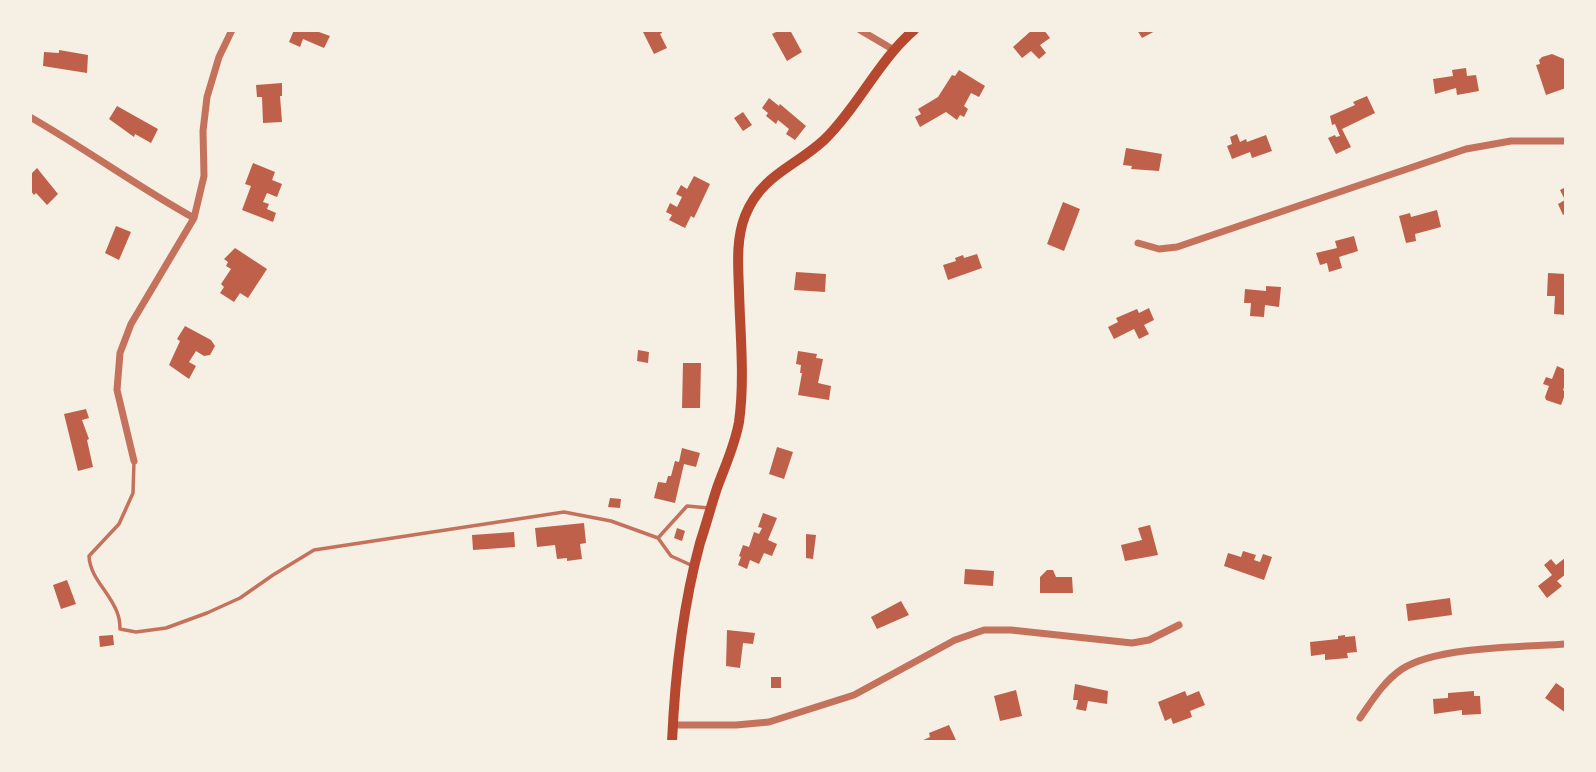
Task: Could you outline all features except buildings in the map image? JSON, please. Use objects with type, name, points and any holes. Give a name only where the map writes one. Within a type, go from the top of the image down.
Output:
[{"type":"main road","points":[[672,742],[676,665],[685,607],[711,508],[739,422],[741,395],[738,265],[739,239],[745,216],[763,186],[821,142],[847,116],[894,50],[914,30]]},
{"type":"street","points":[[134,461],[117,390],[120,353],[131,324],[194,218],[204,176],[203,131],[207,97],[219,57],[232,30]]},
{"type":"street","points":[[860,30],[894,50]]},
{"type":"street","points":[[30,117],[194,218]]},
{"type":"street","points":[[1138,243],[1160,249],[1177,247],[1466,149],[1511,141],[1566,141]]},
{"type":"street","points":[[673,725],[769,722],[854,695],[955,639],[984,630],[1011,630],[1132,643],[1149,640],[1179,625]]},
{"type":"street","points":[[1360,718],[1391,677],[1421,660],[1449,653],[1566,644]]},
{"type":"lane","points":[[134,461],[133,493],[119,524],[89,556],[89,569],[118,612],[120,629],[136,632],[166,628],[240,598],[314,550],[564,512],[611,522],[658,538],[671,556],[695,566]]},
{"type":"lane","points":[[658,538],[687,506],[711,508]]}]
